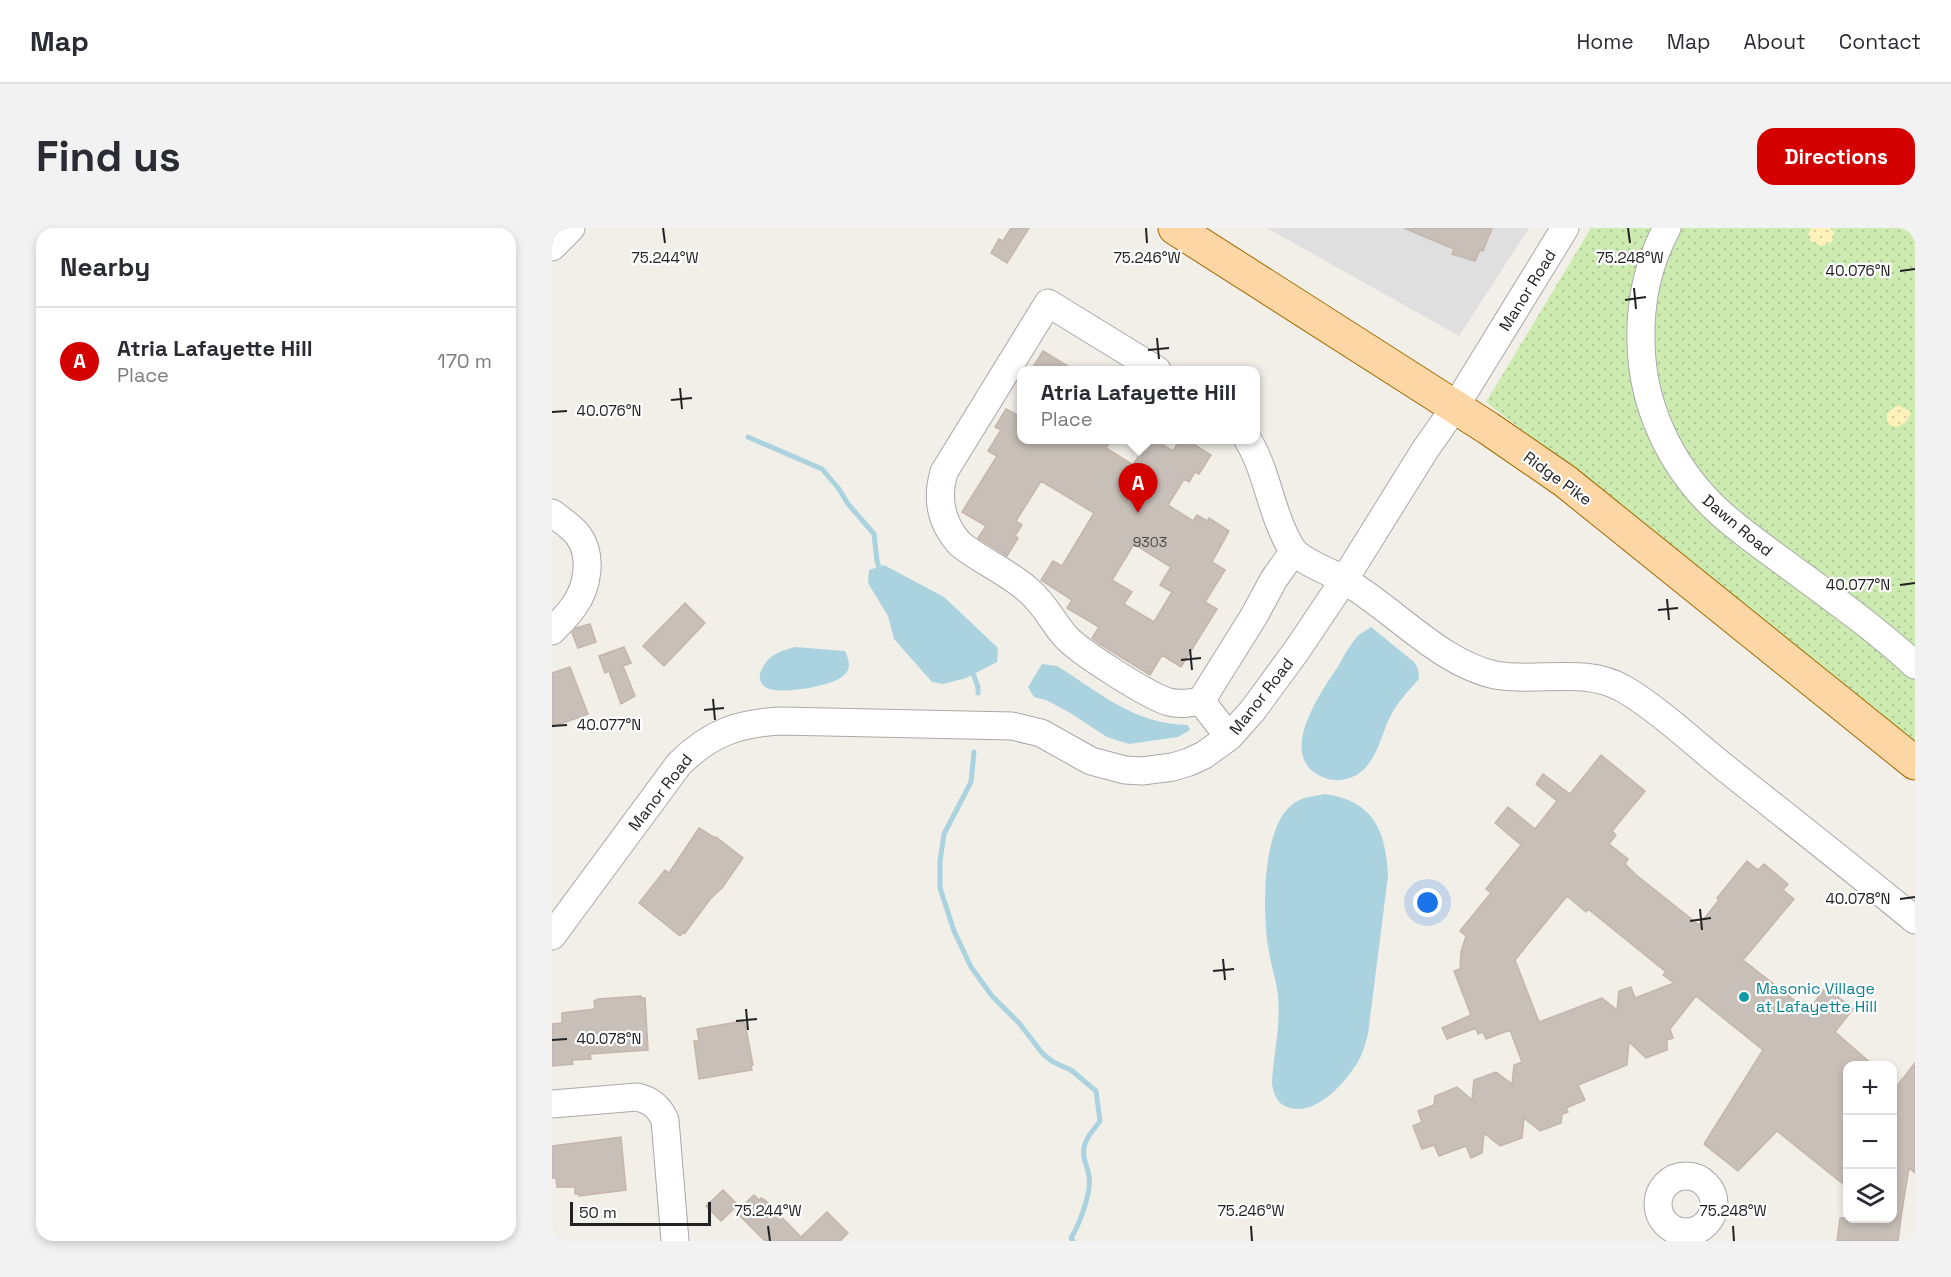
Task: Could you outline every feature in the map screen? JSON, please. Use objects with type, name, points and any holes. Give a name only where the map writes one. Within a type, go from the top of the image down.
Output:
[{"type":"main road","name":"Ridge Pike","points":[[1175,228],[1455,407],[1565,482],[1915,763]]},
{"type":"street","points":[[552,247],[571,228]]},
{"type":"street","name":"Manor Road","points":[[552,936],[679,764],[704,741],[733,728],[782,721],[1012,726],[1041,733],[1091,761],[1125,770],[1142,771],[1173,767],[1211,751],[1229,737],[1253,710],[1344,580],[1425,450],[1455,407],[1565,228]]},
{"type":"street","name":"Dawn Road","points":[[1667,228],[1657,249],[1645,290],[1641,340],[1643,371],[1648,392],[1672,454],[1700,493],[1733,524],[1878,632],[1915,665]]},
{"type":"street","points":[[1150,366],[1048,303],[949,462],[941,483],[940,505],[947,526],[960,544],[1027,588],[1038,598],[1065,635],[1082,651],[1158,698],[1188,704],[1201,701],[1254,616],[1274,579],[1294,551]]},
{"type":"street","points":[[1250,444],[1281,526],[1294,551],[1374,600],[1450,656],[1476,669],[1495,675],[1519,678],[1582,677],[1622,688],[1658,714],[1915,920]]},
{"type":"street","points":[[552,513],[578,534],[583,544],[586,564],[585,582],[581,595],[574,607],[552,631]]},
{"type":"street","points":[[1201,701],[1229,737]]},
{"type":"street","points":[[552,1104],[637,1097],[650,1101],[656,1106],[661,1112],[666,1128],[675,1241]]},
{"type":"shaded area","points":[[1267,228],[1529,228],[1459,336]]},
{"type":"green space","points":[[1591,228],[1915,228],[1915,750],[1591,484],[1486,402]]},
{"type":"sand","points":[[1812,228],[1829,228],[1834,232],[1832,242],[1821,246],[1811,241],[1808,234]]},
{"type":"sand","points":[[1898,405],[1911,412],[1907,421],[1898,427],[1887,424],[1887,413]]},
{"type":"water","points":[[884,565],[944,597],[998,648],[997,662],[966,678],[943,684],[932,682],[894,639],[888,616],[868,583],[869,570]]},
{"type":"water","points":[[1371,627],[1414,662],[1418,669],[1419,679],[1392,713],[1375,754],[1367,766],[1350,778],[1328,779],[1312,770],[1304,758],[1302,744],[1305,728],[1311,711],[1351,645],[1359,635]]},
{"type":"water","points":[[795,647],[845,651],[848,670],[837,680],[806,688],[773,690],[764,686],[760,677],[768,660],[776,654]]},
{"type":"water","points":[[1042,664],[1057,666],[1134,713],[1168,723],[1188,725],[1190,730],[1178,737],[1129,744],[1107,737],[1067,711],[1046,700],[1034,697],[1028,687]]},
{"type":"water","points":[[1325,794],[1355,803],[1374,821],[1384,845],[1388,876],[1368,1034],[1361,1056],[1349,1075],[1322,1101],[1301,1109],[1290,1108],[1282,1105],[1277,1099],[1272,1084],[1279,1008],[1265,917],[1266,873],[1275,831],[1283,814],[1298,801]]},
{"type":"building","points":[[1011,228],[1029,228],[1007,263],[991,253],[999,239],[1003,241]]},
{"type":"building","points":[[1404,228],[1492,228],[1483,251],[1480,250],[1475,261],[1452,254],[1454,249]]},
{"type":"building","points":[[1043,351],[1067,366],[1034,366]]},
{"type":"building","points":[[1006,409],[1017,415],[1017,444],[1108,444],[1106,448],[1133,465],[1146,444],[1162,444],[1173,451],[1177,444],[1193,444],[1211,455],[1199,474],[1195,472],[1189,482],[1184,479],[1168,505],[1193,521],[1197,515],[1207,521],[1209,518],[1229,531],[1212,562],[1225,570],[1205,602],[1217,609],[1181,667],[1162,655],[1150,675],[1101,645],[1092,638],[1099,627],[1067,608],[1072,600],[1041,580],[1053,561],[1062,566],[1094,513],[1041,481],[1016,521],[1022,525],[1015,536],[1018,538],[1007,556],[978,538],[986,526],[962,512],[997,456],[988,451],[1001,430],[995,427]],"holes":[[[1134,544],[1171,567],[1160,585],[1172,592],[1154,622],[1124,604],[1132,592],[1112,580]]]},
{"type":"building","points":[[685,603],[705,623],[664,666],[643,646]]},
{"type":"building","points":[[590,624],[596,642],[578,648],[572,633],[576,628]]},
{"type":"building","points":[[624,647],[631,663],[623,666],[635,696],[621,704],[609,671],[605,673],[599,656]]},
{"type":"building","points":[[570,667],[588,714],[552,727],[552,673]]},
{"type":"building","name":"Masonic Village at Lafayette Hill","points":[[1601,755],[1645,791],[1612,831],[1616,835],[1609,844],[1628,859],[1625,864],[1635,874],[1699,925],[1747,861],[1758,870],[1764,864],[1788,884],[1783,890],[1794,899],[1743,960],[1808,1011],[1826,987],[1853,1009],[1835,1032],[1868,1061],[1843,1061],[1843,1184],[1777,1131],[1738,1171],[1704,1144],[1763,1050],[1696,996],[1670,1029],[1673,1038],[1667,1040],[1667,1050],[1646,1058],[1629,1042],[1627,1065],[1578,1085],[1585,1100],[1566,1108],[1568,1112],[1562,1114],[1561,1123],[1540,1131],[1524,1118],[1522,1138],[1500,1146],[1484,1133],[1482,1153],[1471,1158],[1466,1146],[1439,1156],[1434,1145],[1422,1149],[1413,1126],[1422,1122],[1418,1111],[1434,1105],[1435,1096],[1457,1087],[1472,1100],[1474,1080],[1496,1072],[1512,1084],[1514,1065],[1522,1062],[1510,1030],[1486,1039],[1483,1032],[1478,1034],[1476,1028],[1447,1039],[1442,1028],[1471,1015],[1454,971],[1460,969],[1461,952],[1466,936],[1460,931],[1491,893],[1486,889],[1521,845],[1495,823],[1508,807],[1535,829],[1557,801],[1536,784],[1543,774],[1570,794]],"holes":[[[1567,896],[1586,912],[1588,909],[1666,972],[1663,975],[1674,983],[1635,998],[1631,987],[1619,991],[1617,1010],[1602,998],[1539,1022],[1515,960]]]},
{"type":"building","points":[[699,828],[716,837],[743,858],[722,888],[680,936],[639,903],[665,870],[669,873]]},
{"type":"building","points":[[641,996],[645,998],[648,1050],[590,1054],[591,1059],[572,1060],[573,1064],[552,1066],[552,1024],[562,1023],[562,1013],[595,1009],[594,1001],[598,999]]},
{"type":"building","points":[[743,1021],[753,1065],[752,1070],[699,1079],[694,1041],[699,1041],[697,1029]]},
{"type":"building","points":[[1915,1063],[1915,1173],[1909,1168],[1901,1217],[1897,1216],[1897,1086]]},
{"type":"building","points":[[621,1137],[626,1190],[579,1196],[575,1194],[575,1187],[557,1187],[556,1178],[552,1178],[552,1146]]},
{"type":"building","points":[[723,1190],[738,1205],[721,1221],[706,1206]]},
{"type":"building","points":[[754,1195],[759,1200],[761,1198],[765,1200],[801,1237],[827,1212],[848,1233],[840,1241],[765,1241],[736,1212]]},
{"type":"building","points":[[1840,1218],[1843,1218],[1843,1223],[1897,1223],[1897,1218],[1901,1218],[1898,1241],[1837,1241]]},
{"type":"waterway","points":[[748,437],[822,469],[874,534],[880,571]]},
{"type":"waterway","points":[[971,668],[978,693]]},
{"type":"waterway","points":[[974,752],[971,782],[944,834],[940,861],[940,888],[954,931],[971,967],[992,996],[1019,1023],[1043,1054],[1053,1062],[1071,1070],[1096,1091],[1100,1121],[1085,1144],[1084,1157],[1089,1176],[1089,1191],[1081,1217],[1071,1238],[1073,1241]]},
{"type":"place","name":"Atria Lafayette Hill","points":[[1138,513]]},
{"type":"place","name":"Masonic Village at Lafayette Hill","points":[[1744,997]]}]
